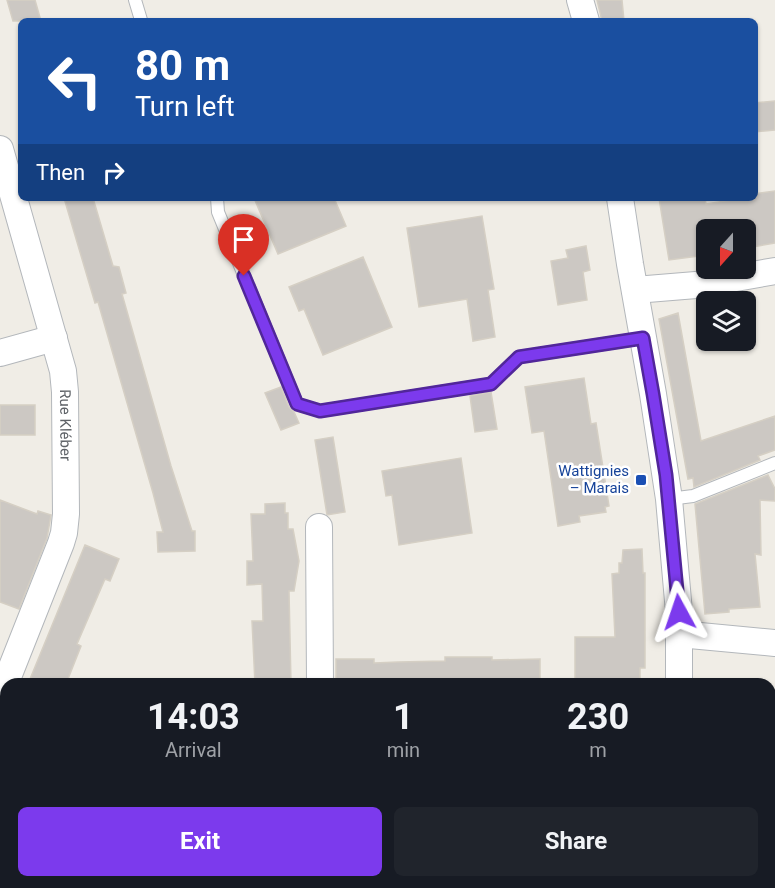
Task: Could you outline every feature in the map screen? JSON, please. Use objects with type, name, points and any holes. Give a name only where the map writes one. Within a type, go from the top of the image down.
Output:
[{"type":"street","points":[[580,0],[585,18]]},
{"type":"street","name":"Rue Kléber","points":[[0,150],[63,371],[65,392],[64,533],[7,678]]},
{"type":"street","points":[[620,201],[669,499],[679,612],[679,678]]},
{"type":"street","points":[[635,290],[696,285],[775,271]]},
{"type":"street","points":[[0,353],[54,338]]},
{"type":"street","points":[[319,527],[320,678]]},
{"type":"street","points":[[679,634],[775,643]]},
{"type":"lane","points":[[135,0],[140,18]]},
{"type":"lane","points":[[217,201],[218,212],[297,404],[320,411],[491,384],[519,357],[643,338]]},
{"type":"lane","points":[[669,499],[693,496],[775,463]]},
{"type":"building","points":[[7,0],[35,0],[40,18],[18,18],[18,21],[13,21]]},
{"type":"building","points":[[597,0],[622,0],[624,18],[601,18]]},
{"type":"building","points":[[775,101],[775,130],[758,132],[758,103]]},
{"type":"building","points":[[775,191],[775,243],[756,246],[756,219],[696,219],[696,256],[669,260],[659,201],[706,201],[706,204],[725,201],[758,201],[758,193]]},
{"type":"building","points":[[65,201],[94,201],[113,266],[119,267],[126,293],[122,294],[171,466],[192,531],[195,531],[195,551],[158,552],[157,532],[163,532],[98,302],[95,303]]},
{"type":"building","points":[[255,201],[335,201],[346,226],[278,254]]},
{"type":"building","points":[[482,216],[494,289],[488,290],[495,337],[473,341],[467,299],[419,307],[407,228]]},
{"type":"building","points":[[586,246],[590,270],[583,272],[587,300],[558,305],[551,261],[568,258],[566,250]]},
{"type":"building","points":[[363,257],[392,327],[323,355],[304,309],[299,311],[289,287]]},
{"type":"building","points":[[678,313],[701,441],[775,416],[775,450],[758,456],[760,460],[694,487],[693,478],[688,479],[659,319]]},
{"type":"building","points":[[584,378],[591,424],[596,423],[609,506],[605,507],[606,512],[579,516],[580,522],[558,526],[544,431],[532,433],[525,387]]},
{"type":"building","points":[[281,387],[299,423],[281,430],[265,393]]},
{"type":"building","points":[[491,392],[497,429],[475,432],[470,396]]},
{"type":"building","points":[[0,405],[35,405],[35,435],[0,435]]},
{"type":"building","points":[[333,437],[345,512],[327,515],[315,440]]},
{"type":"building","points":[[461,458],[472,533],[399,545],[392,495],[386,496],[382,471]]},
{"type":"building","points":[[768,475],[775,489],[775,501],[760,500],[761,555],[755,554],[760,607],[729,609],[729,612],[705,614],[695,504]]},
{"type":"building","points":[[0,500],[37,514],[38,511],[51,515],[47,538],[19,609],[0,602]]},
{"type":"building","points":[[285,503],[285,513],[288,513],[288,529],[293,529],[299,561],[294,591],[289,591],[291,678],[255,678],[252,621],[263,621],[262,584],[247,585],[247,561],[253,561],[251,514],[265,514],[265,504]]},
{"type":"building","points":[[85,545],[119,559],[110,581],[105,579],[77,644],[81,646],[68,678],[30,678]]},
{"type":"building","points":[[642,549],[643,573],[645,573],[645,668],[640,668],[640,678],[575,678],[575,637],[615,637],[612,574],[619,573],[623,550]]},
{"type":"building","points":[[445,657],[492,657],[492,660],[540,659],[540,678],[336,678],[336,659],[374,659],[374,663],[445,661]]},
{"type":"place","name":"Wattignies – Marais","points":[[641,480]]},
{"type":"route","points":[[244,276],[297,404],[320,411],[491,384],[519,357],[643,338],[666,475],[679,612]]}]
